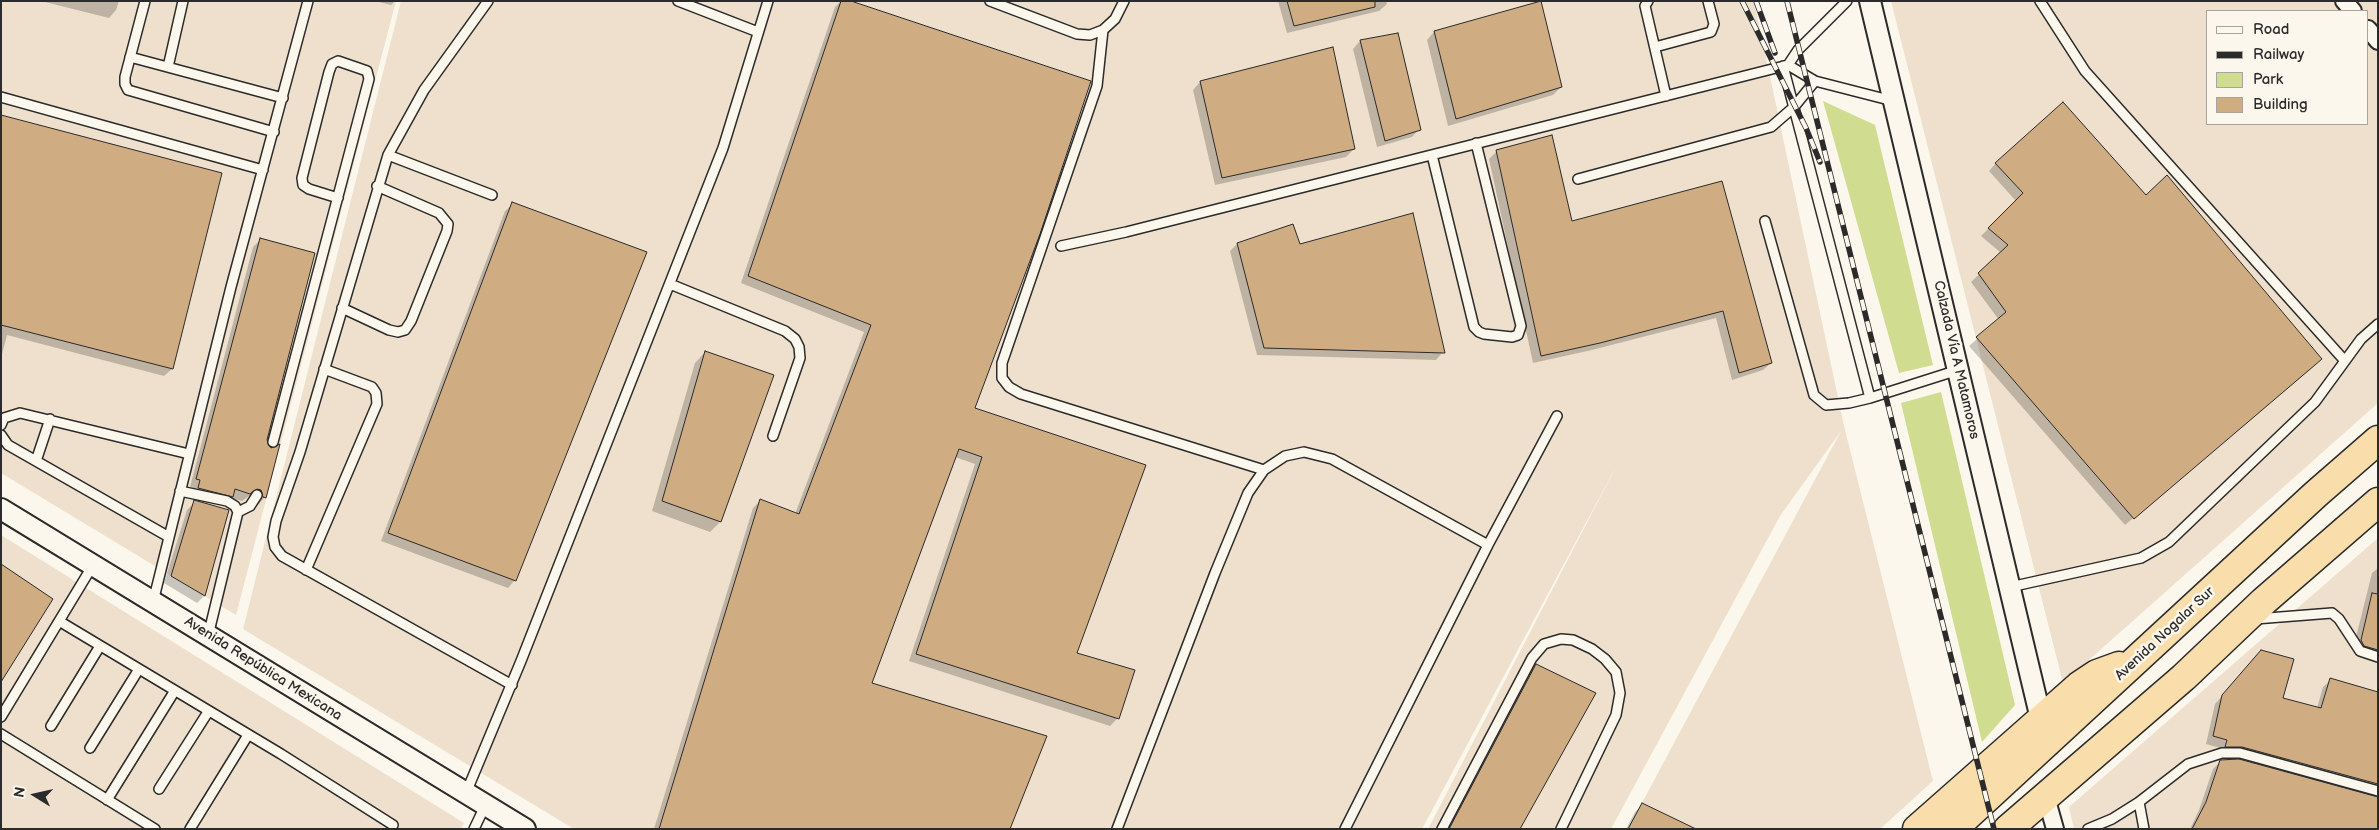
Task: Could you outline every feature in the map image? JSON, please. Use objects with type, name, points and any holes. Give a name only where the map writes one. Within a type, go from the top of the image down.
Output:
[{"type":"highway","name":"Avenida Nogalar Sur","points":[[1953,829],[2309,501],[2378,440]]},
{"type":"highway","points":[[2008,829],[2184,677],[2245,619],[2377,504]]},
{"type":"highway","points":[[1917,829],[2079,686],[2097,674],[2139,658]]},
{"type":"street","name":"Calzada Vía A Matamoros","points":[[1870,1],[2041,719]]},
{"type":"street","points":[[2369,30],[2378,41]]},
{"type":"street","name":"Avenida República Mexicana","points":[[1,508],[524,829]]},
{"type":"street","points":[[2046,797],[2055,829]]},
{"type":"lane","points":[[145,1],[125,77],[125,84],[128,90],[274,132]]},
{"type":"lane","points":[[168,67],[183,1]]},
{"type":"lane","points":[[153,602],[189,454],[308,1]]},
{"type":"lane","points":[[488,1],[424,90],[388,155],[377,186],[300,452],[276,521],[273,537],[276,547],[282,556],[512,685]]},
{"type":"lane","points":[[678,1],[758,32]]},
{"type":"lane","points":[[466,793],[512,685],[723,148],[768,1]]},
{"type":"lane","points":[[991,2],[1076,34],[1090,35],[1103,30],[1115,19],[1124,1]]},
{"type":"lane","points":[[1648,1],[1645,6],[1666,96]]},
{"type":"lane","points":[[1655,47],[1711,32],[1714,24],[1708,1]]},
{"type":"lane","points":[[1060,246],[1126,232],[1786,65],[1798,50],[1847,1]]},
{"type":"lane","points":[[2040,1],[2085,71],[2345,361]]},
{"type":"lane","points":[[1103,30],[1097,86],[1002,363],[1002,378],[1009,387],[1021,394],[1264,470]]},
{"type":"lane","points":[[130,58],[283,98]]},
{"type":"lane","points":[[273,442],[338,198],[369,79],[367,71],[338,61],[332,64],[329,72],[302,178],[303,185],[309,189],[338,198]]},
{"type":"lane","points":[[1786,65],[1815,81],[1894,102]]},
{"type":"lane","points":[[1786,65],[1794,108],[1870,398]]},
{"type":"lane","points":[[1578,179],[1771,127],[1794,108],[1815,81]]},
{"type":"lane","points":[[1,97],[263,170]]},
{"type":"lane","points":[[1432,155],[1474,327],[1484,334],[1512,337],[1518,335],[1521,326],[1476,143]]},
{"type":"lane","points":[[388,155],[492,195]]},
{"type":"lane","points":[[342,308],[389,330],[398,332],[405,330],[411,321],[447,231],[448,224],[439,213],[377,186]]},
{"type":"lane","points":[[1765,221],[1814,395],[1826,405],[1849,403],[1870,398],[1959,370]]},
{"type":"lane","points":[[670,284],[785,331],[795,339],[799,347],[800,358],[773,436]]},
{"type":"lane","points":[[2010,588],[2141,558],[2169,542],[2315,402],[2361,339],[2378,324]]},
{"type":"lane","points":[[306,570],[377,404],[376,393],[372,387],[324,369]]},
{"type":"lane","points":[[1,425],[4,418],[20,413],[189,454]]},
{"type":"lane","points":[[1344,829],[1488,545],[1557,416]]},
{"type":"lane","points":[[36,461],[50,419]]},
{"type":"lane","points":[[1,435],[8,444],[169,537]]},
{"type":"lane","points":[[1117,829],[1248,493],[1264,470],[1285,456],[1304,452],[1332,458],[1488,545]]},
{"type":"lane","points":[[180,491],[227,501],[235,506],[238,512],[208,636]]},
{"type":"lane","points":[[238,512],[250,506],[257,495]]},
{"type":"lane","points":[[1,717],[93,565]]},
{"type":"lane","points":[[2245,619],[2332,614],[2340,619],[2360,651],[2378,657]]},
{"type":"lane","points":[[59,621],[393,825]]},
{"type":"lane","points":[[1442,829],[1532,658],[1544,644],[1561,639],[1573,640],[1592,649],[1605,659],[1616,672],[1620,693],[1616,715],[1561,829]]},
{"type":"lane","points":[[51,726],[100,646]]},
{"type":"lane","points":[[90,748],[139,669]]},
{"type":"lane","points":[[107,800],[174,692]]},
{"type":"lane","points":[[159,789],[208,712]]},
{"type":"lane","points":[[1,734],[155,829]]},
{"type":"lane","points":[[190,829],[248,735]]},
{"type":"lane","points":[[2088,829],[2112,819],[2139,802],[2188,764],[2222,753],[2240,754],[2378,791]]},
{"type":"lane","points":[[2139,802],[2144,829]]},
{"type":"lane","points":[[474,829],[486,806]]},
{"type":"shaded area","points":[[1,1],[396,1],[236,615],[1,473]]},
{"type":"shaded area","points":[[401,1],[1754,1],[1844,426],[1933,781],[1880,829],[1628,829],[1841,431],[1780,516],[1611,829],[1428,829],[1619,461],[1422,829],[574,829],[243,629]]},
{"type":"shaded area","points":[[1891,1],[2378,1],[2378,403],[2063,683]]},
{"type":"shaded area","points":[[1,535],[464,823],[461,829],[1,829]]},
{"type":"shaded area","points":[[2378,538],[2378,829],[2074,829],[2069,807]]},
{"type":"green space","points":[[1823,101],[1875,125],[1933,365],[1899,373]]},
{"type":"green space","points":[[1941,392],[2015,705],[1982,742],[1901,403]]},
{"type":"building","points":[[841,1],[851,1],[1091,81],[1040,234],[975,408],[1146,465],[1077,653],[1135,670],[1119,719],[916,654],[982,457],[959,449],[872,683],[1047,736],[1010,829],[659,829],[760,499],[799,514],[871,325],[748,276]]},
{"type":"building","points":[[1287,1],[1375,1],[1375,7],[1294,26]]},
{"type":"building","points":[[1541,1],[1562,87],[1456,119],[1434,31]]},
{"type":"building","points":[[1398,33],[1421,130],[1385,141],[1360,40]]},
{"type":"building","points":[[1333,47],[1355,149],[1222,178],[1200,81]]},
{"type":"building","points":[[2063,102],[2146,195],[2167,175],[2322,359],[2134,519],[1976,337],[2006,312],[1978,273],[2008,245],[1988,228],[2023,193],[1995,163]]},
{"type":"building","points":[[1,115],[222,173],[173,369],[1,325]]},
{"type":"building","points":[[1552,135],[1572,221],[1722,181],[1772,363],[1739,373],[1723,311],[1600,343],[1541,356],[1496,150]]},
{"type":"building","points":[[512,202],[647,252],[516,581],[388,533]]},
{"type":"building","points":[[1413,213],[1445,353],[1264,348],[1237,243],[1293,224],[1300,244]]},
{"type":"building","points":[[260,238],[315,253],[267,440],[271,448],[280,444],[266,498],[263,497],[261,490],[257,489],[250,494],[235,489],[233,497],[198,488],[200,480],[196,479]]},
{"type":"building","points":[[705,351],[774,375],[721,522],[662,501]]},
{"type":"building","points":[[194,500],[229,510],[205,596],[171,576]]},
{"type":"building","points":[[1,564],[53,599],[1,682]]},
{"type":"building","points":[[2372,593],[2378,594],[2378,650],[2364,646],[2361,640]]},
{"type":"building","points":[[2261,650],[2294,659],[2283,698],[2321,708],[2330,678],[2378,692],[2378,784],[2242,747],[2225,747],[2227,740],[2213,736],[2222,695]]},
{"type":"building","points":[[1536,664],[1596,693],[1520,829],[1449,829]]},
{"type":"building","points":[[2239,759],[2378,797],[2378,829],[2192,829],[2206,802],[2220,760]]},
{"type":"building","points":[[1642,803],[1696,829],[1628,829]]},
{"type":"railway","points":[[1742,1],[1806,128],[1820,162]]},
{"type":"railway","points":[[1756,1],[1775,53]]},
{"type":"railway","points":[[1787,1],[1994,829]]}]
